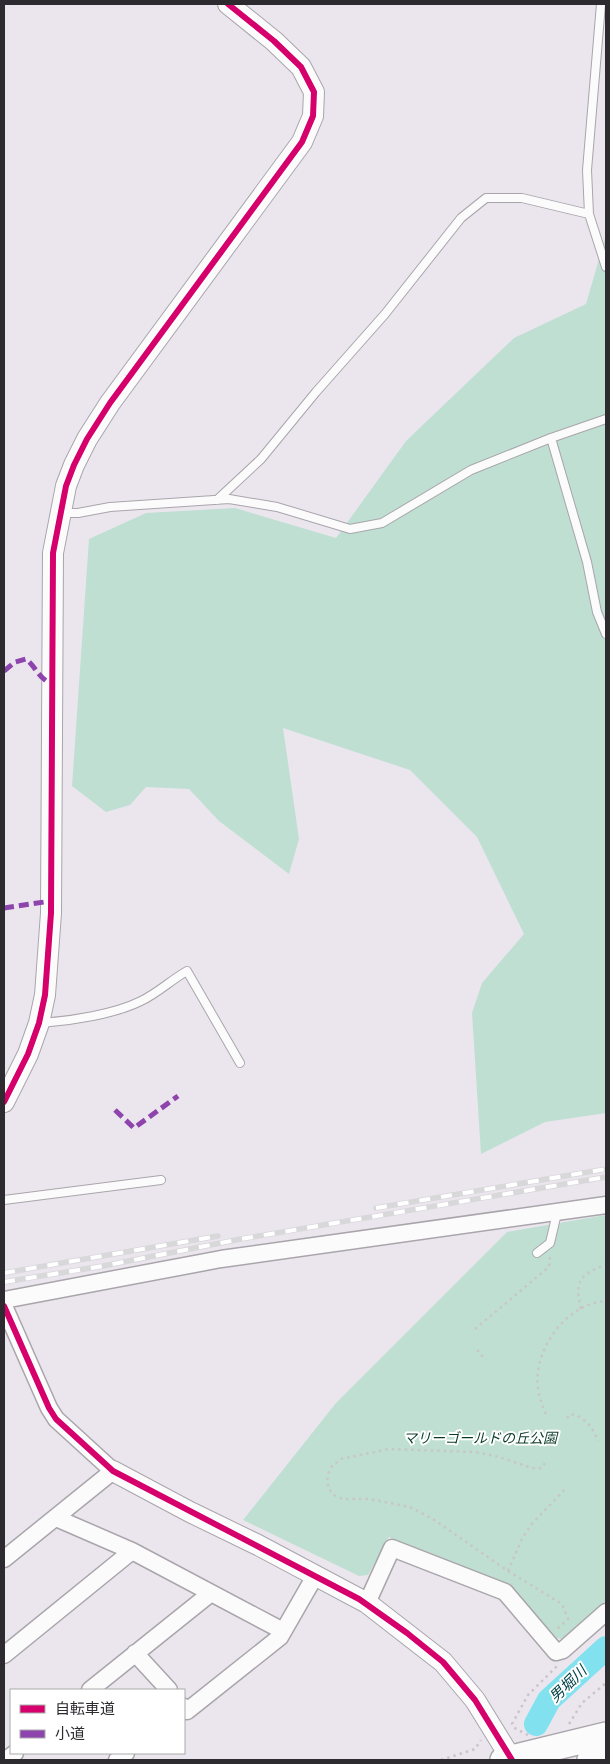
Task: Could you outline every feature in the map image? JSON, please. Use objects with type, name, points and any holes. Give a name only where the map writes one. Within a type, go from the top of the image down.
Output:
[{"type":"main road","points":[[509,1760],[606,1735]]},
{"type":"main road","points":[[590,1760],[606,1756]]},
{"type":"street","points":[[4,1102],[28,1054],[39,1023],[45,995],[51,914],[53,553],[66,486],[74,464],[87,439],[110,403],[302,142],[313,116],[314,92],[301,67],[274,40],[228,4]]},
{"type":"street","points":[[4,1300],[221,1259],[606,1205]]},
{"type":"street","points":[[4,1306],[49,1408],[56,1419],[113,1471],[367,1603],[443,1662],[475,1700],[509,1760]]},
{"type":"street","points":[[4,1559],[113,1471]]},
{"type":"street","points":[[56,1518],[132,1551],[284,1631]]},
{"type":"street","points":[[367,1603],[392,1548],[505,1592],[556,1652],[563,1650],[606,1612]]},
{"type":"street","points":[[4,1655],[132,1551]]},
{"type":"street","points":[[185,1708],[187,1711],[280,1637],[315,1576]]},
{"type":"street","points":[[91,1689],[211,1593]]},
{"type":"street","points":[[135,1652],[168,1689]]},
{"type":"lane","points":[[601,4],[587,170],[589,214],[606,267]]},
{"type":"lane","points":[[217,500],[261,459],[316,392],[385,314],[462,218],[486,198],[522,198],[589,214]]},
{"type":"lane","points":[[60,513],[78,513],[110,507],[228,499],[278,508],[350,529],[382,523],[471,470],[551,438],[606,419]]},
{"type":"lane","points":[[551,438],[587,562],[597,612],[606,634]]},
{"type":"lane","points":[[39,1023],[57,1022],[107,1012],[141,1001],[187,971],[240,1064]]},
{"type":"lane","points":[[4,1200],[160,1180]]},
{"type":"lane","points":[[537,1253],[550,1243],[557,1213]]},
{"type":"path","points":[[475,1329],[549,1267],[550,1255]]},
{"type":"path","points":[[581,1309],[577,1291],[580,1281],[586,1273],[606,1264]]},
{"type":"path","points":[[546,1414],[541,1403],[538,1382],[538,1372],[545,1347],[561,1325],[581,1309],[606,1301]]},
{"type":"path","points":[[477,1350],[486,1360]]},
{"type":"path","points":[[567,1418],[570,1414],[578,1415],[593,1429],[598,1442]]},
{"type":"path","points":[[545,1463],[542,1468],[532,1468],[496,1456],[475,1452],[389,1449],[341,1460],[332,1466],[328,1474],[329,1489],[334,1495],[343,1499],[369,1499],[410,1507],[433,1519],[508,1571],[562,1604],[568,1619],[545,1639]]},
{"type":"path","points":[[508,1571],[530,1526],[566,1488]]},
{"type":"path","points":[[512,1724],[528,1695],[559,1664]]},
{"type":"path","points":[[566,1730],[582,1703],[606,1683]]},
{"type":"path","points":[[441,1760],[475,1749],[481,1740]]},
{"type":"green space","points":[[606,235],[606,1113],[545,1122],[481,1154],[472,1013],[482,983],[524,934],[477,837],[410,770],[283,728],[299,839],[289,874],[219,821],[189,789],[146,787],[130,805],[106,812],[72,786],[89,539],[146,513],[235,508],[336,538],[406,441],[514,338],[586,304]]},
{"type":"green space","name":"マリーゴールドの丘公園","points":[[606,1215],[606,1601],[562,1639],[555,1638],[509,1585],[389,1537],[368,1575],[359,1576],[243,1520],[336,1403],[507,1232]]},
{"type":"waterway","name":"男堀川","points":[[536,1724],[549,1700],[606,1648]]},
{"type":"railway","points":[[376,1208],[606,1169]]},
{"type":"railway","points":[[4,1282],[103,1266],[241,1239],[606,1177]]},
{"type":"railway","points":[[4,1273],[218,1236]]},
{"type":"marked path","points":[[4,671],[15,662],[26,659],[47,682],[52,684]]},
{"type":"marked path","points":[[4,908],[51,901]]},
{"type":"marked path","points":[[115,1110],[134,1128],[178,1096]]},
{"type":"cycle path","points":[[4,1102],[28,1054],[39,1023],[45,995],[51,913],[53,553],[66,486],[87,439],[110,403],[302,142],[313,116],[314,92],[301,67],[274,41],[228,4]]},
{"type":"cycle path","points":[[4,1306],[49,1408],[56,1419],[113,1471],[359,1599],[407,1633],[443,1662],[475,1700],[512,1760]]}]
